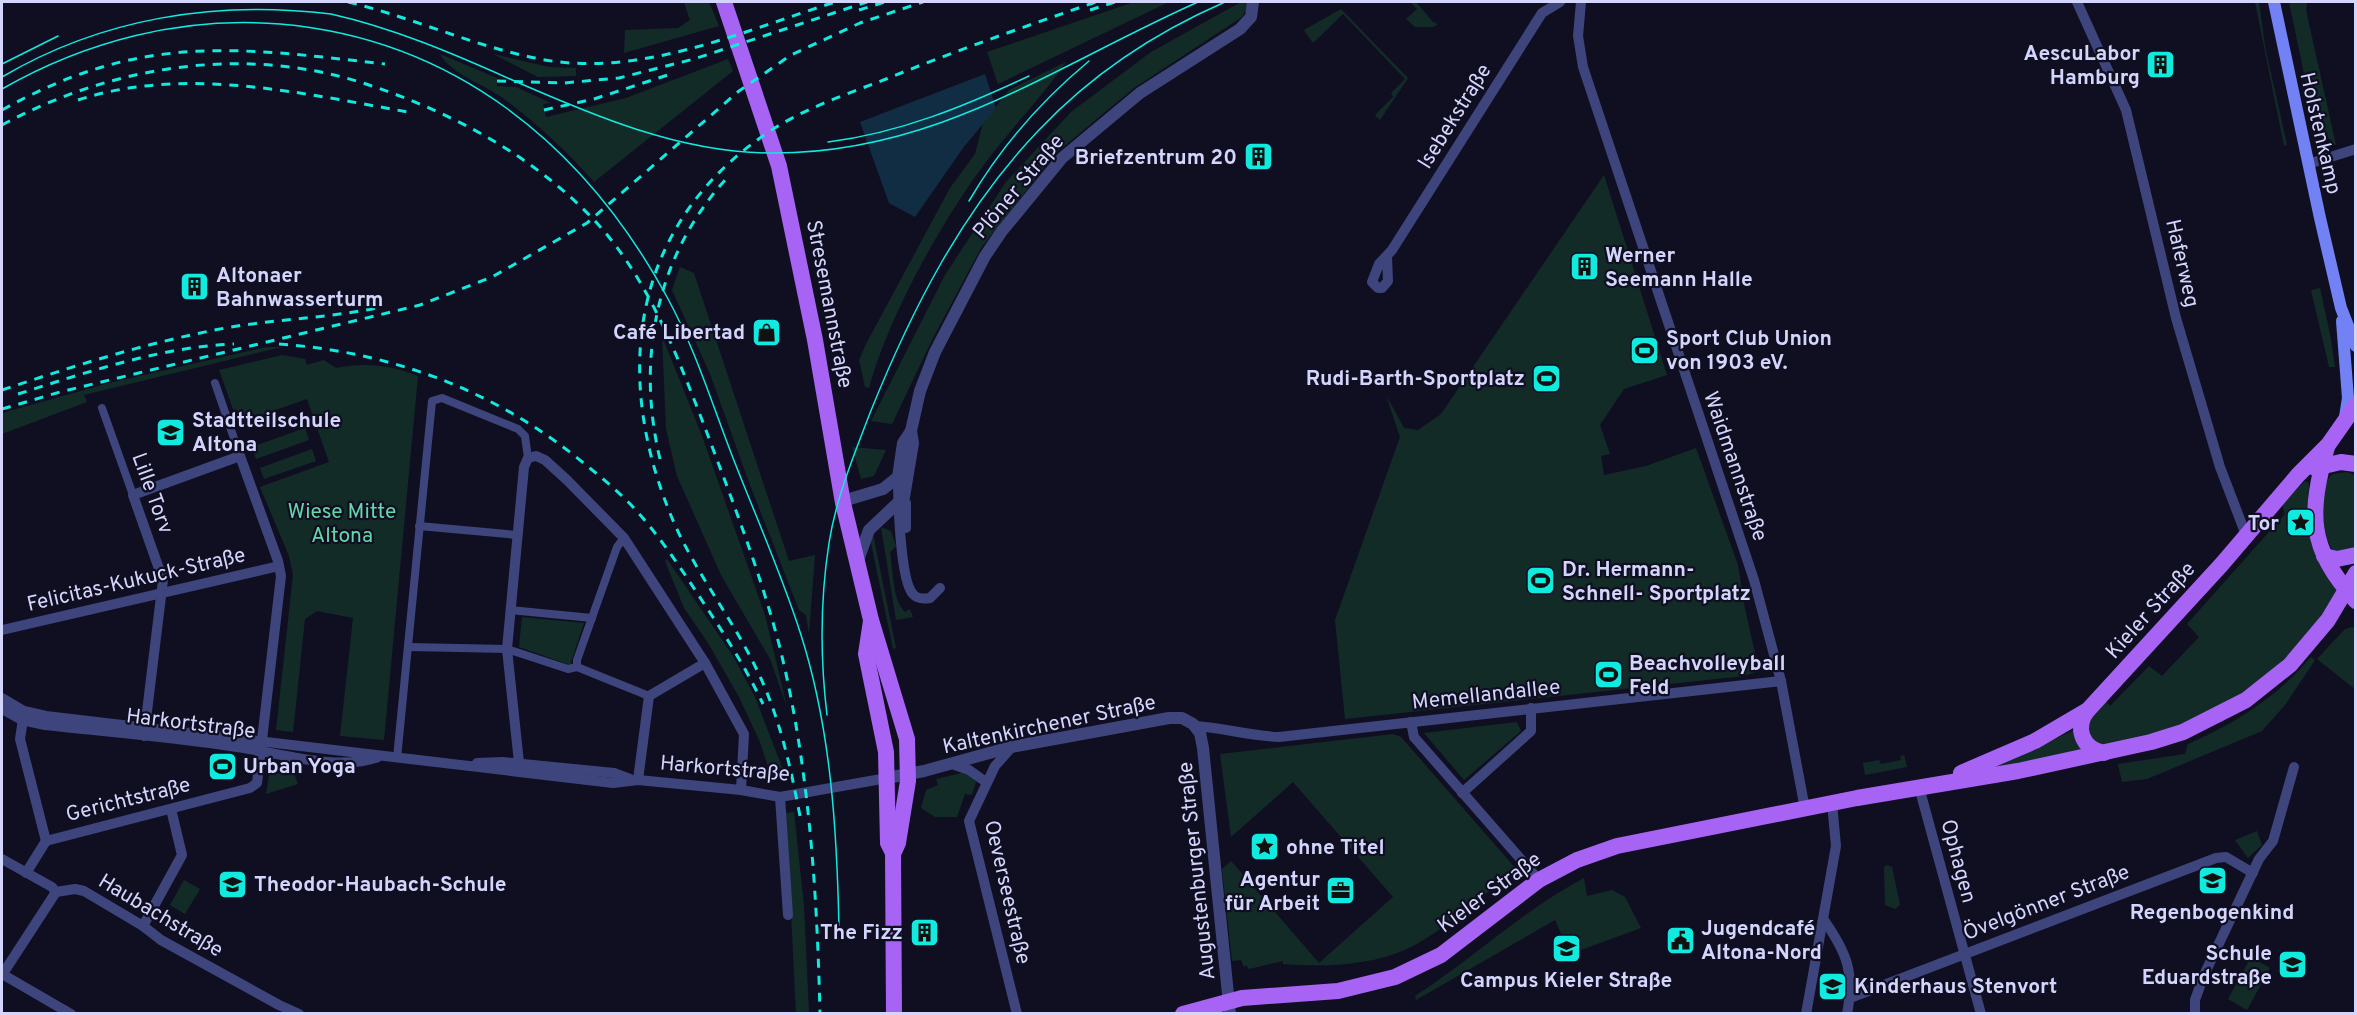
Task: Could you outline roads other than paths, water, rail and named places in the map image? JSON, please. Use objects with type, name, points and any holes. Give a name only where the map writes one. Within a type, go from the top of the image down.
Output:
[{"type":"main road","name":"Stresemannstraße","points":[[724,2],[780,166],[814,334],[843,501],[872,620],[883,650],[907,739],[909,774],[900,829],[893,854],[894,1014]]},
{"type":"main road","name":"Holstenkamp","points":[[2274,2],[2308,164],[2342,308],[2355,346]]},
{"type":"main road","name":"Holstenkamp","points":[[2342,308],[2350,412]]},
{"type":"main road","points":[[2342,308],[2355,329]]},
{"type":"main road","name":"Kieler Straße","points":[[1924,786],[2035,741],[2088,710],[2298,475],[2328,445],[2350,412]]},
{"type":"main road","points":[[2328,445],[2315,496],[2314,517],[2324,556],[2351,596]]},
{"type":"main road","points":[[2298,475],[2322,465],[2341,462],[2355,464]]},
{"type":"main road","points":[[2324,556],[2337,560],[2355,555]]},
{"type":"main road","name":"Kieler Straße","points":[[1183,1014],[1229,1007],[1265,995],[1338,990],[1395,977],[1441,955],[1539,880],[1577,860],[1617,846],[1701,827],[2104,753],[2183,732],[2246,700],[2275,678],[2303,651],[2351,596],[2355,573]]},
{"type":"main road","name":"Stresemannstraße","points":[[872,620],[866,654],[886,752],[888,843],[893,854]]},
{"type":"main road","points":[[2088,710],[2081,722],[2082,736],[2091,748],[2104,753]]},
{"type":"street","name":"Plöner Straße","points":[[903,549],[906,509],[900,498],[913,443],[911,431],[920,391],[935,352],[985,256],[1002,231],[1062,158],[1140,93],[1240,29],[1251,17],[1253,2]]},
{"type":"street","name":"Isebekstraße","points":[[1387,257],[1542,13],[1560,2]]},
{"type":"street","name":"Waidmannstraße","points":[[1581,2],[1578,36],[1583,67],[1754,580],[1781,681],[1805,809]]},
{"type":"street","name":"Haferweg","points":[[2077,2],[2126,110],[2178,328],[2220,467],[2246,535]]},
{"type":"street","points":[[2308,164],[2355,149]]},
{"type":"street","points":[[215,383],[279,566],[281,581],[263,747]]},
{"type":"street","points":[[397,758],[431,405],[435,399],[442,398],[518,429],[525,436],[528,458],[524,467],[507,649],[520,768]]},
{"type":"street","name":"Lille Torv","points":[[102,408],[161,571],[162,592],[145,731]]},
{"type":"street","name":"Plöner Straße","points":[[911,431],[903,442],[898,477],[900,533],[908,586],[913,595],[930,598],[940,588]]},
{"type":"street","points":[[133,495],[240,456]]},
{"type":"street","points":[[528,458],[536,456],[545,460],[624,538],[705,663],[744,734],[741,790]]},
{"type":"street","points":[[843,501],[883,489],[898,477]]},
{"type":"street","points":[[857,563],[867,534],[900,498],[883,489]]},
{"type":"street","points":[[878,520],[891,523],[900,533]]},
{"type":"street","points":[[419,526],[517,535]]},
{"type":"street","points":[[578,667],[577,660],[617,547],[624,538]]},
{"type":"street","name":"Felicitas-Kukuck-Straße","points":[[2,630],[279,566]]},
{"type":"street","points":[[510,610],[592,618]]},
{"type":"street","points":[[408,647],[507,649],[568,669],[578,667],[649,696]]},
{"type":"street","points":[[634,780],[649,696],[705,663]]},
{"type":"street","name":"Memellandallee","points":[[1196,726],[1214,727],[1251,736],[1279,736],[1781,681]]},
{"type":"street","name":"Harkortstraße","points":[[2,698],[23,716]]},
{"type":"street","points":[[1462,793],[1531,731],[1531,708]]},
{"type":"street","name":"Harkortstraße","points":[[2,709],[23,716],[263,747],[356,763],[378,757],[469,765],[490,761],[520,768],[614,773],[634,780],[741,790],[780,797],[887,778]]},
{"type":"street","points":[[23,716],[20,739],[46,841]]},
{"type":"street","name":"Kaltenkirchener Straße","points":[[887,778],[952,764],[1011,747],[1169,718],[1187,720],[1196,726]]},
{"type":"street","points":[[1411,722],[1414,737],[1539,880]]},
{"type":"street","name":"Augustenburger Straße","points":[[1196,726],[1204,755],[1229,1007]]},
{"type":"street","name":"Gerichtstraße","points":[[26,873],[46,841],[253,787],[258,779],[263,747]]},
{"type":"street","name":"Oeverseestraße","points":[[1011,747],[999,759],[986,782],[970,817],[970,827],[1017,1014]]},
{"type":"street","points":[[952,764],[969,770],[986,782]]},
{"type":"street","points":[[2195,1014],[2195,1000],[2204,975],[2259,859],[2273,841],[2294,767]]},
{"type":"street","name":"Ophagen","points":[[1924,786],[1964,954],[1981,1014]]},
{"type":"street","points":[[780,797],[788,915]]},
{"type":"street","points":[[1806,1014],[1836,846],[1832,803]]},
{"type":"street","points":[[143,926],[182,855],[171,809]]},
{"type":"street","name":"Övelgönner Straße","points":[[1850,998],[2216,858],[2226,857],[2253,873]]},
{"type":"street","points":[[2,859],[52,887],[56,892],[2,975],[71,1014]]},
{"type":"street","name":"Haubachstraße","points":[[56,892],[75,889],[84,891],[143,926],[161,940],[299,1014]]},
{"type":"street","points":[[1824,920],[1846,957],[1852,977],[1847,1014]]},
{"type":"water","points":[[985,74],[996,108],[963,148],[915,217],[889,203],[860,122]]},
{"type":"tram line","points":[[2,77],[79,40],[119,27],[160,18],[202,12],[245,10],[288,10],[331,14],[377,26],[422,42],[573,106],[637,130],[703,146],[771,153],[831,149],[888,139],[941,123],[993,102],[1198,2]]},
{"type":"tram line","points":[[827,715],[822,650],[823,608],[826,565],[836,510],[852,461],[886,375],[941,263],[962,228],[1011,161],[1059,110],[1103,73],[1150,41],[1225,2]]},
{"type":"tram line","points":[[2,89],[67,57],[136,36],[171,28],[207,24],[280,24],[344,34],[403,52],[458,77],[508,110],[555,148],[597,193],[634,243],[677,316],[695,356],[786,590],[811,671],[826,743],[834,818],[839,929]]},
{"type":"tram line","points":[[2,64],[58,36]]},
{"type":"tram line","points":[[969,201],[994,162],[1023,126],[1089,61]]},
{"type":"tram line","points":[[828,142],[881,132],[932,117],[1029,76]]},
{"type":"railway","points":[[348,2],[511,52],[573,63],[611,63],[649,58],[725,39],[835,2]]},
{"type":"railway","points":[[497,81],[564,83],[619,78],[694,59],[867,2]]},
{"type":"railway","points":[[859,10],[885,2]]},
{"type":"railway","points":[[2,409],[60,392],[420,305],[492,277],[587,223],[739,91],[791,55],[860,23],[923,2]]},
{"type":"railway","points":[[800,816],[783,740],[771,702],[746,648],[684,543],[654,468],[643,412],[640,357],[647,303],[663,253],[691,206],[729,163],[778,126],[845,95],[1096,2]]},
{"type":"railway","points":[[1090,10],[1115,2]]},
{"type":"railway","points":[[2,110],[52,85],[99,68],[144,57],[189,52],[234,51],[281,53],[385,64]]},
{"type":"railway","points":[[2,125],[45,104],[89,88],[135,75],[181,67],[229,64],[276,66],[323,72],[400,96],[491,139],[546,177],[596,222],[615,244],[646,293],[683,371],[754,561],[779,644],[798,735],[810,828],[817,921],[820,1014]]},
{"type":"railway","points":[[544,110],[594,99],[674,73]]},
{"type":"railway","points":[[78,100],[119,90],[161,85],[203,84],[288,91],[414,113]]},
{"type":"railway","points":[[660,459],[653,421],[650,384],[652,347],[658,310],[668,275],[683,241],[702,209],[726,179]]},
{"type":"railway","points":[[2,390],[115,354],[172,339],[249,324],[376,308]]},
{"type":"railway","points":[[18,394],[152,355],[234,344]]},
{"type":"railway","points":[[279,344],[321,348],[403,366],[480,396],[517,416],[552,439],[615,490],[650,527],[719,627],[763,704]]},
{"type":"place","name":"AescuLabor Hamburg","points":[[2161,65]]},
{"type":"place","name":"Briefzentrum 20","points":[[1258,157]]},
{"type":"place","name":"Werner Seemann Halle","points":[[1584,267]]},
{"type":"place","name":"Altonaer Bahnwasserturm","points":[[195,287]]},
{"type":"place","name":"Café Libertad","points":[[766,332]]},
{"type":"place","name":"Sport Club Union von 1903 eV.","points":[[1645,350]]},
{"type":"place","name":"Rudi-Barth-Sportplatz","points":[[1546,378]]},
{"type":"place","name":"Stadtteilschule Altona","points":[[171,432]]},
{"type":"place","name":"Tor","points":[[2300,523]]},
{"type":"place","name":"Dr. Hermann- Schnell- Sportplatz","points":[[1541,581]]},
{"type":"place","name":"Beachvolleyball Feld","points":[[1608,675]]},
{"type":"place","name":"Urban Yoga","points":[[222,766]]},
{"type":"place","name":"ohne Titel","points":[[1265,847]]},
{"type":"place","name":"Regenbogenkind","points":[[2212,881]]},
{"type":"place","name":"Theodor-Haubach-Schule","points":[[233,884]]},
{"type":"place","name":"Agentur für Arbeit","points":[[1341,891]]},
{"type":"place","name":"The Fizz","points":[[924,932]]},
{"type":"place","name":"Jugendcafé Altona-Nord","points":[[1680,940]]},
{"type":"place","name":"Campus Kieler Straße","points":[[1566,949]]},
{"type":"place","name":"Schule Eduardstraße","points":[[2293,965]]},
{"type":"place","name":"Kinderhaus Stenvort","points":[[1833,986]]},
{"type":"park label","name":"Wiese Mitte Altona","points":[[342,523]]}]
